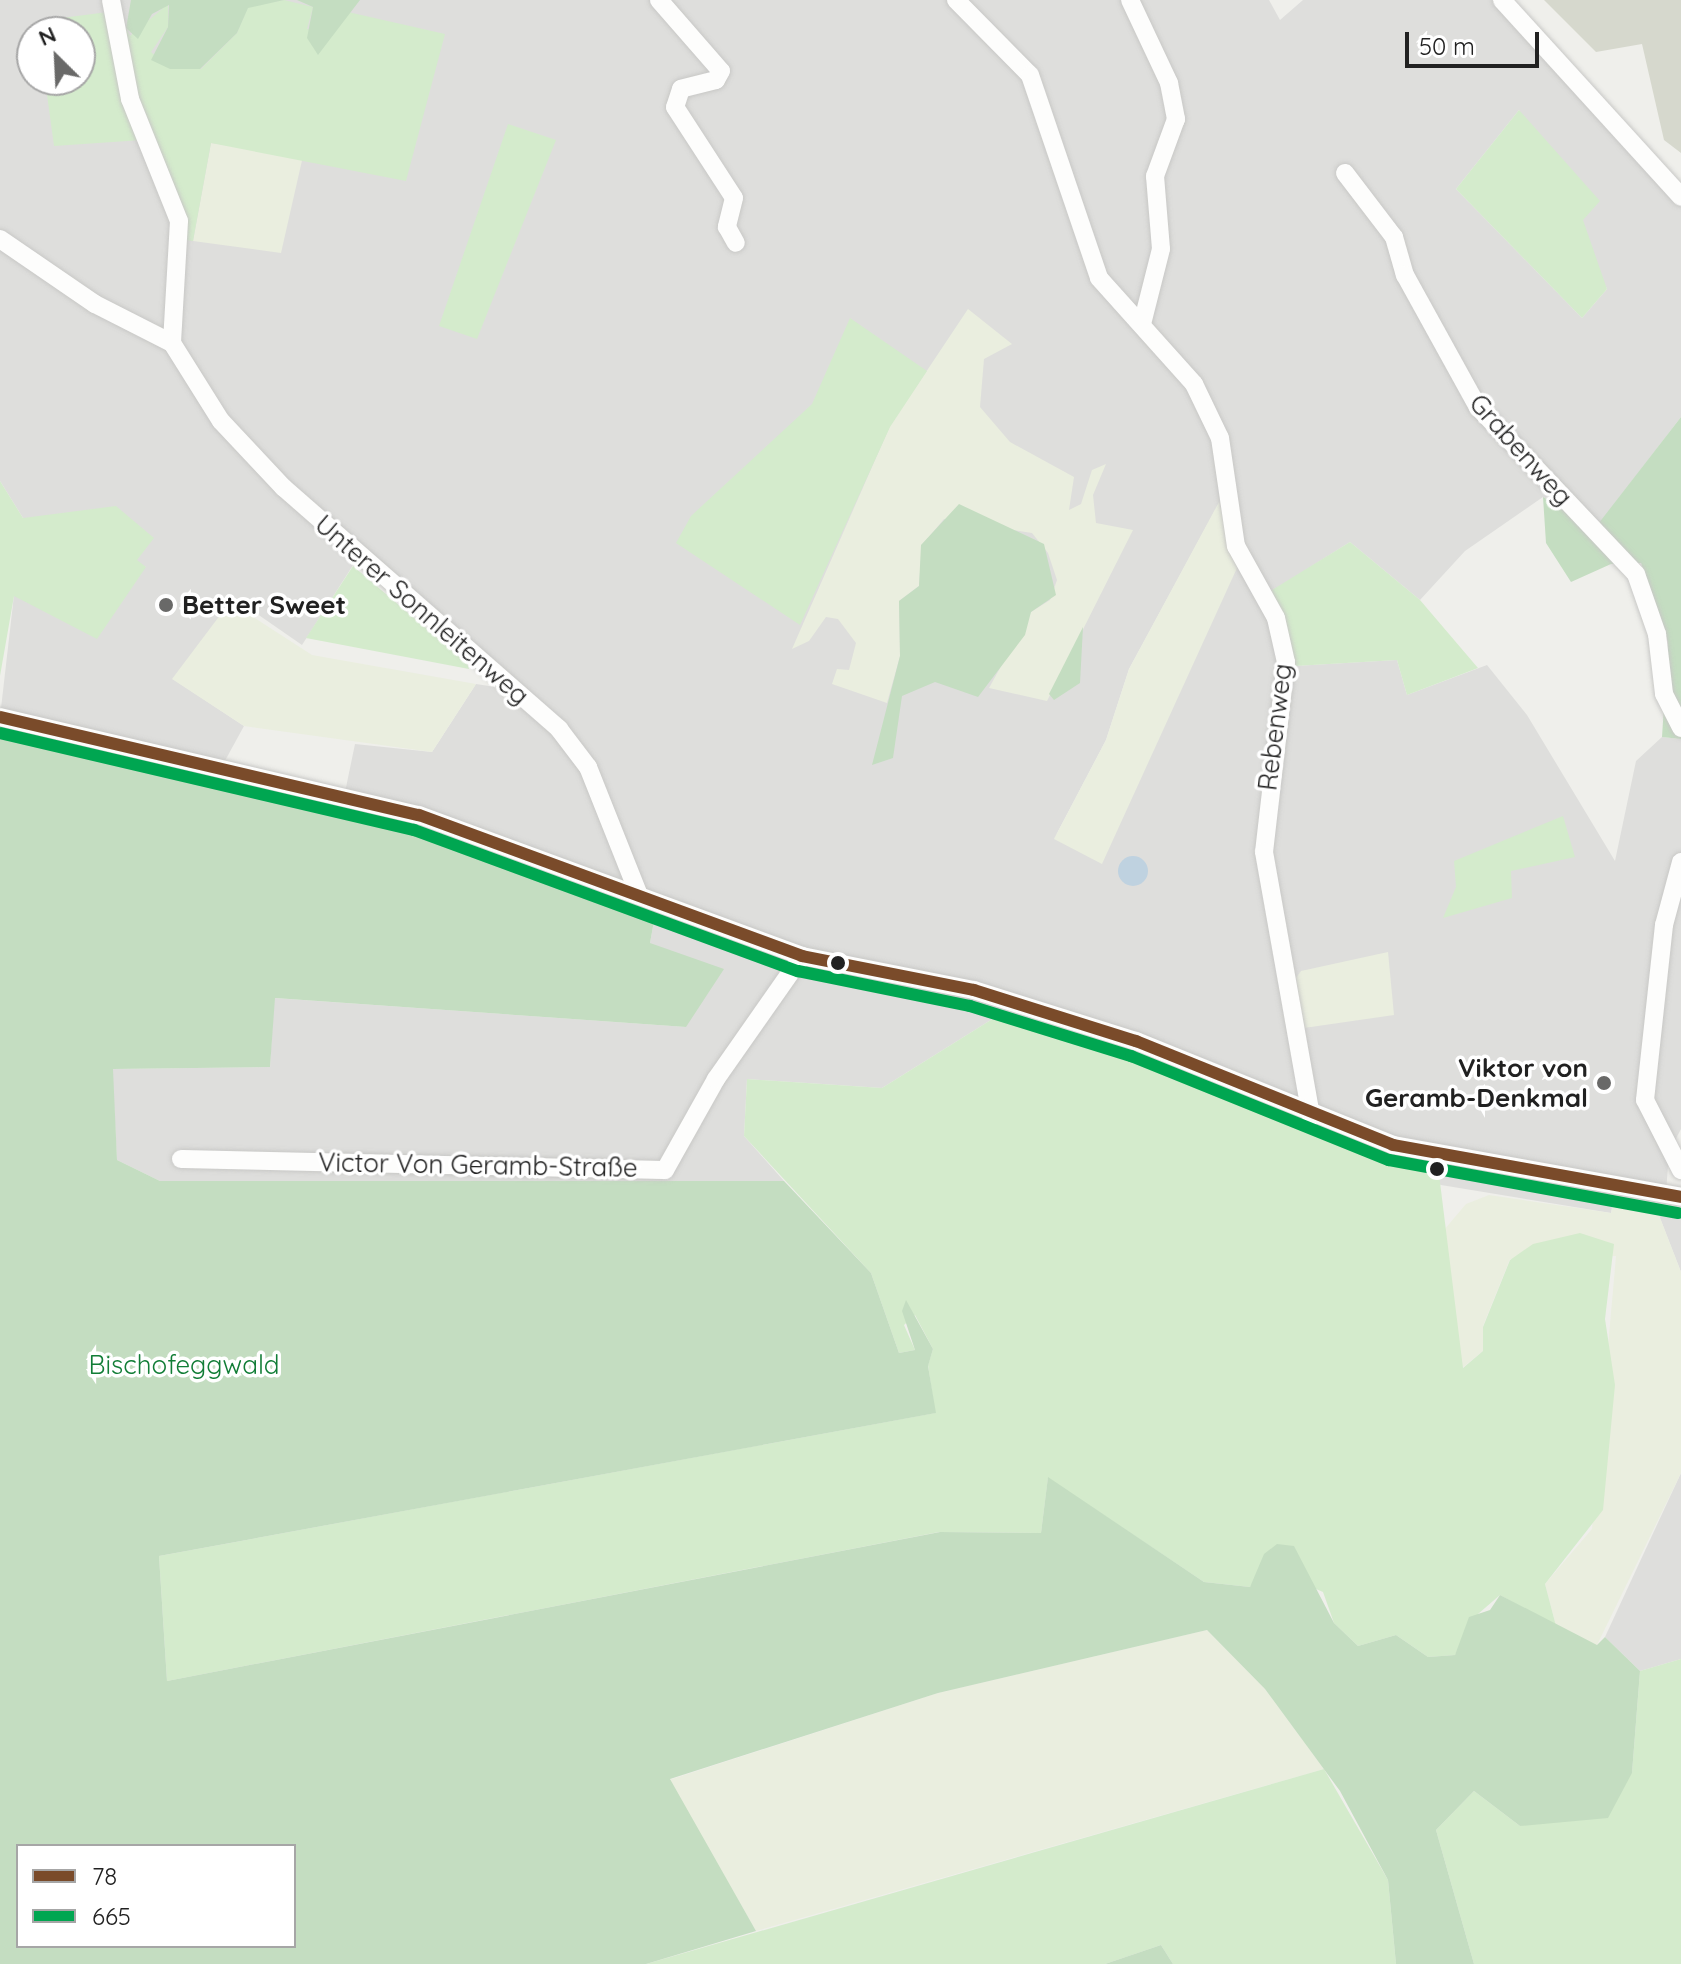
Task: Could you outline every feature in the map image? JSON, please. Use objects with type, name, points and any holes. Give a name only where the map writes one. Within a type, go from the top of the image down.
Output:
[{"type":"street","points":[[0,239],[95,304],[172,343],[179,221],[127,87],[111,0]]},
{"type":"street","points":[[659,0],[721,71],[716,80],[681,89],[675,107],[734,198],[727,227],[736,243]]},
{"type":"street","name":"Rebenweg","points":[[956,0],[1030,75],[1089,258],[1111,294],[1142,324],[1208,405],[1236,546],[1282,640],[1286,676],[1270,755],[1265,868],[1311,1117]]},
{"type":"street","points":[[1130,0],[1169,83],[1176,119],[1155,176],[1161,249],[1142,324]]},
{"type":"street","points":[[1502,0],[1681,197]]},
{"type":"street","name":"Grabenweg","points":[[1345,173],[1394,237],[1405,275],[1478,407],[1636,574],[1657,634],[1664,694],[1681,728]]},
{"type":"street","name":"Unterer Sonnleitenweg","points":[[172,343],[221,421],[284,488],[574,745],[639,895]]},
{"type":"street","points":[[0,717],[419,815],[802,956],[974,990],[1069,1019],[1311,1117],[1408,1149],[1681,1197]]},
{"type":"street","points":[[1681,862],[1664,925],[1645,1100],[1681,1170]]},
{"type":"street","name":"Victor Von Geramb-Straße","points":[[181,1159],[665,1170],[716,1079],[802,956]]},
{"type":"shaded area","points":[[0,0],[1269,0],[1280,20],[1303,0],[1493,0],[1681,204],[1681,417],[1595,529],[1543,497],[1465,551],[1420,600],[1350,542],[1272,591],[1295,666],[1397,660],[1407,695],[1487,665],[1527,715],[1615,861],[1636,761],[1662,737],[1681,739],[1681,1129],[1669,1152],[1666,1193],[1434,1154],[1018,1003],[882,1088],[747,1079],[744,1136],[784,1181],[160,1181],[117,1160],[112,1069],[270,1067],[274,998],[686,1027],[650,943],[656,910],[344,797],[355,744],[432,752],[476,684],[502,688],[357,559],[302,645],[234,598],[173,679],[244,726],[221,768],[0,717],[14,595],[146,567],[23,518],[0,481]],"holes":[[[1519,110],[1607,289],[1582,318],[1456,189]],[[1219,503],[1228,549],[1054,839],[1106,740],[1129,669]]]},
{"type":"shaded area","points":[[1544,0],[1681,0],[1681,153],[1664,140],[1642,44],[1596,52]]},
{"type":"shaded area","points":[[211,143],[303,156],[281,253],[193,241]]},
{"type":"shaded area","points":[[968,309],[1012,344],[984,359],[980,407],[1010,442],[1074,477],[1069,510],[1081,504],[1092,470],[1106,464],[1093,495],[1096,523],[1133,530],[1047,701],[989,688],[1031,612],[1050,600],[1057,580],[1048,553],[1032,533],[944,519],[922,545],[919,586],[899,601],[900,656],[887,703],[832,684],[837,669],[849,670],[856,643],[838,619],[826,617],[809,641],[792,649],[890,426]]},
{"type":"shaded area","points":[[1219,502],[1237,568],[1102,864],[1054,839],[1106,740],[1129,669]]},
{"type":"shaded area","points":[[230,602],[312,655],[476,684],[432,752],[244,726],[172,679]]},
{"type":"shaded area","points":[[1388,952],[1394,1015],[1304,1028],[1296,978],[1301,971]]},
{"type":"shaded area","points":[[1438,1162],[1615,1190],[1611,1213],[1435,1184]]},
{"type":"shaded area","points":[[1489,1195],[1611,1213],[1615,1197],[1655,1205],[1681,1272],[1681,1473],[1597,1645],[1556,1626],[1545,1584],[1592,1529],[1616,1256],[1510,1259],[1483,1326],[1483,1351],[1462,1368],[1444,1230],[1466,1204]]},
{"type":"shaded area","points":[[1655,1205],[1681,1215],[1681,1272]]},
{"type":"shaded area","points":[[1681,1473],[1681,1659],[1640,1671],[1605,1637]]},
{"type":"shaded area","points":[[1207,1630],[1265,1689],[1324,1769],[756,1931],[669,1780],[938,1693]]},
{"type":"green space","points":[[131,0],[284,0],[248,8],[237,33],[200,69],[170,69],[151,60],[168,27],[169,5],[152,14],[138,39],[126,28]]},
{"type":"green space","points":[[284,0],[313,7],[307,29],[336,31],[348,12],[445,34],[406,181],[211,143],[193,241],[185,240],[135,98],[121,34],[126,28],[130,36],[168,4],[168,27],[151,52],[170,69],[201,69],[237,33],[248,7]]},
{"type":"green space","points":[[297,0],[360,0],[318,55],[307,38],[313,7]]},
{"type":"green space","points":[[108,12],[142,140],[54,146],[47,96],[96,96],[96,16],[77,16]]},
{"type":"green space","points":[[1519,110],[1600,201],[1583,220],[1607,289],[1582,318],[1456,189]]},
{"type":"green space","points":[[508,124],[556,140],[477,339],[439,326]]},
{"type":"green space","points":[[850,318],[927,371],[890,427],[800,625],[676,543],[691,516],[812,404]]},
{"type":"green space","points":[[1681,417],[1681,739],[1662,737],[1668,642],[1641,563],[1611,564],[1571,582],[1546,543],[1543,497],[1595,528]]},
{"type":"green space","points":[[0,481],[23,518],[116,506],[154,538],[137,560],[146,567],[97,639],[14,596],[0,676]]},
{"type":"green space","points":[[959,504],[1044,544],[1056,595],[1031,612],[1025,635],[978,697],[935,682],[902,696],[893,758],[872,765],[900,656],[899,601],[919,586],[921,545]]},
{"type":"green space","points":[[1350,542],[1420,600],[1478,668],[1407,695],[1397,660],[1295,666],[1272,590]]},
{"type":"green space","points":[[353,566],[467,663],[469,669],[306,638]]},
{"type":"green space","points":[[1083,627],[1080,683],[1054,700],[1049,694]]},
{"type":"green space","name":"Bischofeggwald","points":[[0,728],[348,812],[656,910],[650,943],[724,969],[686,1027],[275,998],[270,1067],[113,1069],[117,1160],[160,1181],[784,1181],[871,1273],[899,1353],[915,1350],[902,1311],[906,1300],[933,1349],[928,1366],[936,1413],[159,1556],[167,1681],[940,1532],[1041,1533],[1048,1477],[1204,1582],[1250,1587],[1264,1554],[1277,1544],[1294,1546],[1334,1623],[1358,1646],[1396,1635],[1428,1657],[1455,1655],[1469,1617],[1490,1610],[1500,1595],[1597,1645],[1605,1637],[1640,1671],[1632,1773],[1608,1818],[1520,1826],[1474,1791],[1436,1830],[1474,1964],[1396,1964],[1388,1880],[1340,1791],[1265,1689],[1207,1630],[938,1693],[670,1779],[756,1931],[646,1964],[0,1964]]},
{"type":"green space","points":[[1563,816],[1575,857],[1511,871],[1512,898],[1443,918],[1456,887],[1454,861]]},
{"type":"green space","points":[[1002,1013],[1131,1054],[1304,1127],[1438,1166],[1463,1368],[1483,1351],[1483,1327],[1510,1260],[1533,1244],[1580,1233],[1614,1244],[1605,1319],[1615,1385],[1603,1510],[1545,1584],[1556,1626],[1500,1595],[1478,1614],[1455,1655],[1428,1657],[1396,1635],[1358,1646],[1334,1623],[1323,1592],[1263,1566],[1250,1587],[1204,1582],[1048,1478],[1041,1533],[939,1532],[167,1681],[159,1556],[935,1413],[928,1365],[933,1349],[915,1315],[904,1325],[915,1350],[899,1353],[871,1273],[744,1136],[747,1079],[882,1088]]},
{"type":"green space","points":[[1681,1659],[1681,1964],[1474,1964],[1436,1830],[1474,1791],[1520,1826],[1632,1773],[1640,1671]]},
{"type":"green space","points":[[1324,1769],[1388,1880],[1396,1964],[1173,1964],[1161,1945],[1105,1964],[646,1964]]},
{"type":"green space","points":[[1161,1945],[1173,1964],[1105,1964]]},
{"type":"water","points":[[1133,856],[1143,861],[1148,871],[1143,881],[1133,886],[1123,881],[1118,871],[1123,861]]},
{"type":"transit line","name":"78","points":[[0,717],[419,815],[802,956],[974,990],[1136,1041],[1393,1145],[1681,1197]]},
{"type":"transit line","name":"665","points":[[0,733],[414,830],[798,971],[970,1006],[1131,1056],[1389,1160],[1678,1213]]},
{"type":"place","name":"Better Sweet","points":[[166,605]]},
{"type":"place","name":"Viktor von Geramb-Denkmal","points":[[1604,1083]]}]
